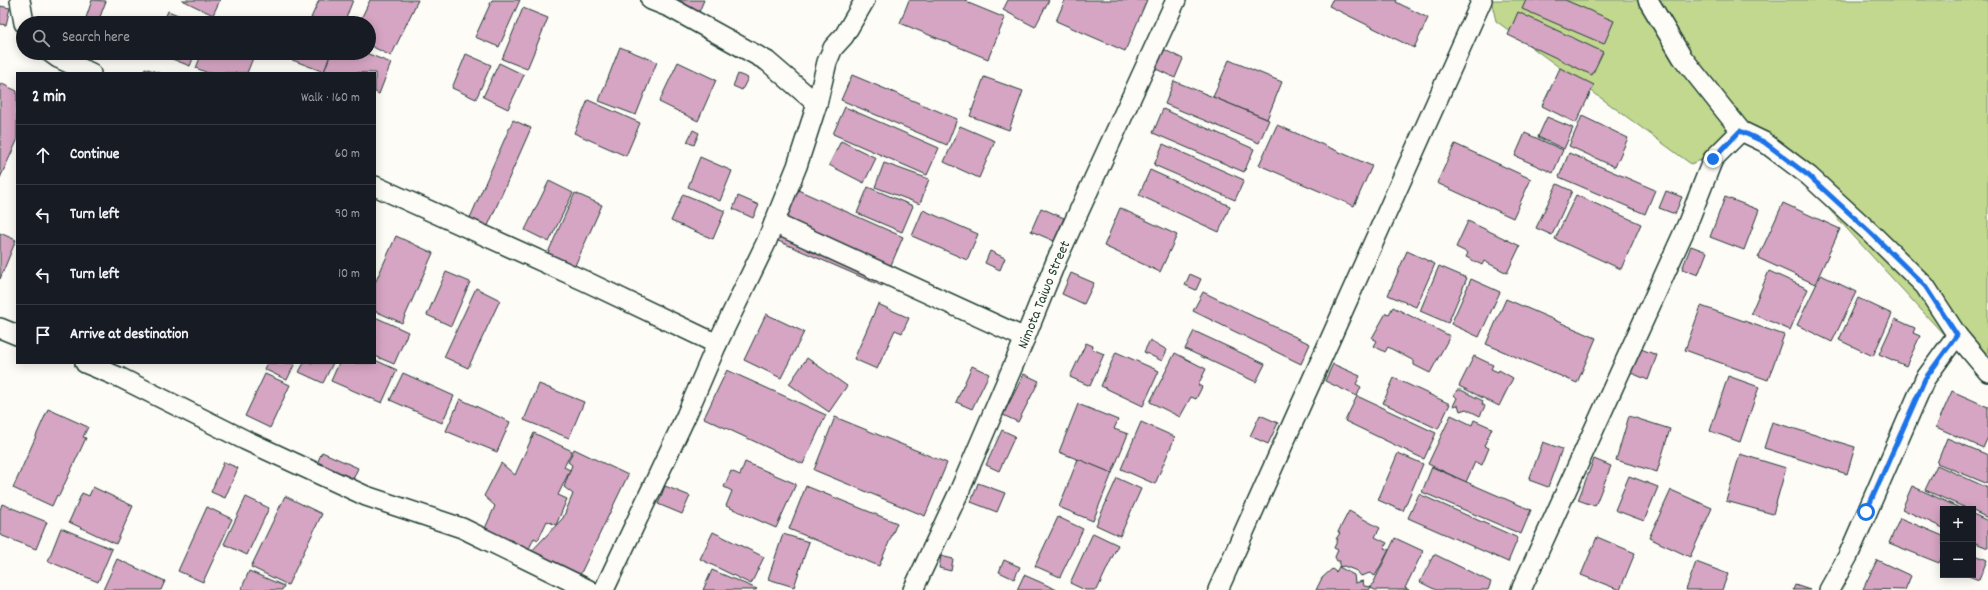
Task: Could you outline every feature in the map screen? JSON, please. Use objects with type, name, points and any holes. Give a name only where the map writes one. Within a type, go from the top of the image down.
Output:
[{"type":"street","points":[[20,0],[23,16]]},
{"type":"street","points":[[651,0],[671,8],[767,61],[817,104]]},
{"type":"street","points":[[604,590],[686,416],[717,344],[774,223],[797,166],[817,104],[827,62],[833,48],[844,36],[865,0]]},
{"type":"street","name":"Nimota Taiwo Street","points":[[913,590],[959,492],[1057,259],[1176,0]]},
{"type":"street","points":[[1218,590],[1482,0]]},
{"type":"street","points":[[1648,0],[1682,57],[1740,131],[1764,142],[1809,176],[1871,233],[1925,286],[1957,335],[1988,372]]},
{"type":"street","points":[[62,60],[89,72]]},
{"type":"street","points":[[1521,590],[1687,226],[1713,159],[1740,131]]},
{"type":"street","points":[[376,186],[585,281],[717,344]]},
{"type":"street","points":[[774,223],[1025,338]]},
{"type":"street","points":[[0,328],[16,335]]},
{"type":"street","points":[[1829,590],[1848,556],[1925,379],[1957,335]]},
{"type":"street","points":[[87,364],[121,378],[245,440],[366,496],[462,528],[589,590]]},
{"type":"green space","points":[[1491,0],[1988,0],[1988,383],[1762,136],[1691,164],[1496,21]]},
{"type":"building","points":[[92,0],[106,1],[100,16],[87,16]]},
{"type":"building","points":[[182,0],[220,0],[213,15]]},
{"type":"building","points":[[319,0],[353,0],[347,16],[312,16]]},
{"type":"building","points":[[370,0],[418,0],[391,56],[376,48],[376,16],[362,16]]},
{"type":"building","points":[[492,0],[520,0],[499,47],[475,37]]},
{"type":"building","points":[[670,0],[704,0],[699,12]]},
{"type":"building","points":[[909,0],[967,0],[966,2],[1005,18],[988,59],[900,23]]},
{"type":"building","points":[[1008,0],[1049,0],[1035,27],[1003,10]]},
{"type":"building","points":[[1065,0],[1147,0],[1125,51],[1056,21]]},
{"type":"building","points":[[1332,0],[1397,0],[1396,2],[1428,18],[1414,48],[1329,6]]},
{"type":"building","points":[[1526,0],[1565,0],[1614,21],[1604,44],[1522,9]]},
{"type":"building","points":[[0,6],[10,8],[6,25],[0,24]]},
{"type":"building","points":[[523,8],[548,18],[527,69],[502,59]]},
{"type":"building","points":[[168,11],[180,16],[166,16]]},
{"type":"building","points":[[1518,12],[1603,52],[1592,75],[1508,35]]},
{"type":"building","points":[[620,47],[657,62],[636,115],[599,101]]},
{"type":"building","points":[[1163,49],[1183,59],[1175,78],[1154,68]]},
{"type":"building","points":[[466,54],[491,65],[476,99],[452,88]]},
{"type":"building","points":[[376,57],[391,63],[379,94],[376,92],[376,72],[324,72],[328,60],[376,60]]},
{"type":"building","points":[[175,60],[192,60],[190,66]]},
{"type":"building","points":[[199,60],[252,60],[247,72],[206,72],[196,68]]},
{"type":"building","points":[[292,60],[328,60],[324,72]]},
{"type":"building","points":[[1229,60],[1282,82],[1267,119],[1213,97]]},
{"type":"building","points":[[678,62],[716,80],[698,121],[659,102]]},
{"type":"building","points":[[499,63],[524,75],[508,109],[483,97]]},
{"type":"building","points":[[145,68],[156,72],[143,72]]},
{"type":"building","points":[[1560,68],[1594,85],[1576,123],[1542,106]]},
{"type":"building","points":[[738,74],[748,78],[742,90],[733,86]]},
{"type":"building","points":[[852,75],[957,119],[947,145],[841,100]]},
{"type":"building","points":[[984,77],[1023,91],[1009,130],[970,116]]},
{"type":"building","points":[[1174,81],[1269,120],[1259,143],[1165,104]]},
{"type":"building","points":[[0,83],[16,91],[16,143],[0,178]]},
{"type":"building","points":[[588,100],[640,123],[626,156],[574,133]]},
{"type":"building","points":[[845,107],[939,148],[927,175],[833,134]]},
{"type":"building","points":[[1163,109],[1254,149],[1244,172],[1153,133]]},
{"type":"building","points":[[1582,116],[1628,138],[1615,167],[1569,146]]},
{"type":"building","points":[[1547,117],[1573,128],[1564,149],[1538,137]]},
{"type":"building","points":[[513,120],[531,128],[487,228],[469,220]]},
{"type":"building","points":[[1277,125],[1372,166],[1354,206],[1259,165]]},
{"type":"building","points":[[960,126],[995,141],[979,178],[944,162]]},
{"type":"building","points":[[693,130],[699,133],[694,145],[687,142]]},
{"type":"building","points":[[1525,133],[1563,150],[1553,173],[1515,156]]},
{"type":"building","points":[[841,141],[876,158],[864,183],[829,165]]},
{"type":"building","points":[[1163,144],[1244,180],[1235,200],[1154,165]]},
{"type":"building","points":[[1455,144],[1531,179],[1513,218],[1437,183]]},
{"type":"building","points":[[1569,153],[1655,190],[1645,214],[1559,177]]},
{"type":"building","points":[[700,157],[732,171],[720,201],[688,187]]},
{"type":"building","points":[[884,163],[929,179],[920,204],[875,187]]},
{"type":"building","points":[[1150,170],[1230,206],[1219,232],[1139,195]]},
{"type":"building","points":[[549,181],[573,193],[549,242],[525,230]]},
{"type":"building","points":[[1557,184],[1572,191],[1552,235],[1536,228]]},
{"type":"building","points":[[868,187],[913,206],[902,232],[857,213]]},
{"type":"building","points":[[798,190],[903,237],[882,286],[776,240]]},
{"type":"building","points":[[1666,191],[1682,197],[1675,214],[1659,208]]},
{"type":"building","points":[[575,193],[602,205],[573,270],[546,257]]},
{"type":"building","points":[[683,194],[725,211],[713,239],[671,221]]},
{"type":"building","points":[[1576,195],[1641,224],[1621,269],[1555,239]]},
{"type":"building","points":[[738,196],[759,205],[753,218],[733,209]]},
{"type":"building","points":[[1725,197],[1759,210],[1744,250],[1710,237]]},
{"type":"building","points":[[1783,203],[1840,229],[1815,284],[1758,258]]},
{"type":"building","points":[[1041,208],[1064,218],[1054,241],[1031,231]]},
{"type":"building","points":[[1120,208],[1177,235],[1160,272],[1104,246]]},
{"type":"building","points":[[923,210],[978,234],[967,260],[912,236]]},
{"type":"building","points":[[1468,221],[1520,246],[1507,273],[1484,261],[1482,265],[1466,257],[1468,253],[1456,247]]},
{"type":"building","points":[[0,233],[16,240],[0,279]]},
{"type":"building","points":[[396,236],[433,253],[402,323],[376,311],[376,281]]},
{"type":"building","points":[[1691,246],[1707,252],[1698,275],[1682,269]]},
{"type":"building","points":[[990,251],[1005,258],[1000,270],[985,263]]},
{"type":"building","points":[[1407,251],[1435,264],[1416,307],[1388,295]]},
{"type":"building","points":[[1439,266],[1467,278],[1448,323],[1420,311]]},
{"type":"building","points":[[1769,271],[1808,289],[1790,330],[1751,313]]},
{"type":"building","points":[[446,272],[470,282],[451,326],[427,315]]},
{"type":"building","points":[[1071,273],[1094,283],[1084,304],[1062,294]]},
{"type":"building","points":[[1190,274],[1201,279],[1196,290],[1185,285]]},
{"type":"building","points":[[1821,275],[1856,292],[1832,342],[1797,325]]},
{"type":"building","points":[[1471,279],[1500,292],[1479,337],[1451,324]]},
{"type":"building","points":[[476,288],[500,300],[468,368],[444,357]]},
{"type":"building","points":[[1203,292],[1310,344],[1301,364],[1193,311]]},
{"type":"building","points":[[1858,298],[1892,314],[1873,356],[1839,340]]},
{"type":"building","points":[[1506,299],[1596,338],[1577,383],[1486,344]]},
{"type":"building","points":[[878,304],[909,318],[902,333],[895,330],[877,369],[854,359]]},
{"type":"building","points":[[1701,306],[1784,335],[1768,380],[1685,350]]},
{"type":"building","points":[[1393,307],[1450,336],[1430,373],[1414,365],[1414,361],[1388,347],[1385,352],[1374,346],[1377,341],[1372,338],[1386,313],[1389,314]]},
{"type":"building","points":[[766,314],[804,332],[781,378],[744,360]]},
{"type":"building","points":[[376,317],[408,332],[394,364],[376,356]]},
{"type":"building","points":[[1895,319],[1915,328],[1913,333],[1920,336],[1906,366],[1879,354]]},
{"type":"building","points":[[1194,331],[1265,364],[1256,382],[1185,349]]},
{"type":"building","points":[[1150,340],[1167,350],[1162,361],[1144,352]]},
{"type":"building","points":[[1086,343],[1093,346],[1092,349],[1104,354],[1090,386],[1070,377]]},
{"type":"building","points":[[1638,348],[1657,355],[1648,380],[1629,372]]},
{"type":"building","points":[[1116,352],[1159,371],[1143,406],[1101,386]]},
{"type":"building","points":[[1175,353],[1206,369],[1198,385],[1202,387],[1196,399],[1191,397],[1180,417],[1150,402]]},
{"type":"building","points":[[1474,356],[1493,365],[1491,369],[1498,372],[1499,370],[1513,378],[1499,406],[1459,386]]},
{"type":"building","points":[[807,358],[847,386],[829,412],[789,384]]},
{"type":"building","points":[[376,360],[397,370],[382,403],[331,381],[339,364],[376,364]]},
{"type":"building","points":[[266,364],[295,364],[287,380],[264,369]]},
{"type":"building","points":[[303,364],[332,364],[323,383],[299,372]]},
{"type":"building","points":[[1333,364],[1360,376],[1356,384],[1361,387],[1357,396],[1325,381]]},
{"type":"building","points":[[972,366],[989,374],[972,409],[956,402]]},
{"type":"building","points":[[727,370],[826,415],[803,464],[704,418]]},
{"type":"building","points":[[403,373],[454,396],[442,423],[390,400]]},
{"type":"building","points":[[265,374],[290,385],[270,428],[245,416]]},
{"type":"building","points":[[1024,374],[1039,381],[1018,422],[1003,415]]},
{"type":"building","points":[[1728,376],[1759,387],[1740,442],[1710,431]]},
{"type":"building","points":[[1394,378],[1450,404],[1438,429],[1383,403]]},
{"type":"building","points":[[539,384],[584,402],[569,438],[524,420]]},
{"type":"building","points":[[1457,390],[1461,390],[1483,401],[1482,404],[1485,406],[1480,416],[1466,409],[1460,411],[1458,405],[1453,406],[1457,398],[1454,395]]},
{"type":"building","points":[[1952,391],[1988,407],[1988,437],[1983,448],[1936,427]]},
{"type":"building","points":[[1357,396],[1436,433],[1424,459],[1345,421]]},
{"type":"building","points":[[460,399],[510,422],[497,452],[446,431]]},
{"type":"building","points":[[1078,404],[1118,420],[1114,429],[1128,434],[1112,473],[1059,452]]},
{"type":"building","points":[[48,409],[88,427],[83,437],[86,438],[59,496],[57,495],[52,506],[13,488]]},
{"type":"building","points":[[1260,415],[1278,423],[1268,444],[1250,436]]},
{"type":"building","points":[[1451,415],[1472,425],[1474,420],[1492,428],[1484,446],[1489,448],[1482,465],[1475,462],[1466,482],[1428,464]]},
{"type":"building","points":[[1629,416],[1670,429],[1657,472],[1616,460]]},
{"type":"building","points":[[835,417],[947,463],[925,516],[814,470]]},
{"type":"building","points":[[1141,422],[1175,437],[1155,484],[1121,469]]},
{"type":"building","points":[[1772,422],[1855,447],[1847,474],[1764,448]]},
{"type":"building","points":[[1002,430],[1015,436],[999,471],[986,465]]},
{"type":"building","points":[[534,433],[572,451],[564,467],[570,470],[558,495],[567,499],[556,525],[547,521],[538,540],[534,538],[526,555],[482,535],[495,506],[484,496],[501,463],[515,475]]},
{"type":"building","points":[[1947,438],[1988,455],[1988,484],[1937,463]]},
{"type":"building","points":[[1543,442],[1562,449],[1548,487],[1529,480]]},
{"type":"building","points":[[574,449],[628,475],[579,577],[527,556],[563,518],[573,494],[564,487],[572,465],[568,462]]},
{"type":"building","points":[[322,452],[358,468],[351,484],[315,468]]},
{"type":"building","points":[[1398,453],[1423,464],[1403,511],[1378,500]]},
{"type":"building","points":[[1740,454],[1786,468],[1773,514],[1726,501]]},
{"type":"building","points":[[1078,459],[1112,473],[1093,521],[1059,507]]},
{"type":"building","points":[[1594,459],[1611,466],[1595,506],[1578,500]]},
{"type":"building","points":[[224,462],[238,468],[225,498],[211,492]]},
{"type":"building","points":[[745,462],[796,484],[776,528],[726,506],[732,491],[724,487],[731,471],[740,475]]},
{"type":"building","points":[[1937,465],[1988,488],[1988,518],[1976,512],[1976,506],[1961,506],[1925,490]]},
{"type":"building","points":[[1432,467],[1531,510],[1521,534],[1422,492]]},
{"type":"building","points":[[1629,476],[1658,487],[1644,521],[1615,510]]},
{"type":"building","points":[[1117,478],[1141,489],[1120,536],[1096,525]]},
{"type":"building","points":[[978,483],[1005,493],[997,512],[971,502]]},
{"type":"building","points":[[665,486],[690,496],[682,514],[658,504]]},
{"type":"building","points":[[806,486],[897,523],[879,566],[789,529]]},
{"type":"building","points":[[1912,486],[1955,506],[1940,506],[1940,527],[1902,509]]},
{"type":"building","points":[[93,487],[133,506],[116,544],[69,522],[82,493],[89,496]]},
{"type":"building","points":[[1671,490],[1712,508],[1690,557],[1649,538]]},
{"type":"building","points":[[1419,494],[1518,538],[1508,562],[1408,518]]},
{"type":"building","points":[[285,496],[322,514],[288,585],[251,567]]},
{"type":"building","points":[[246,497],[269,508],[247,555],[224,544]]},
{"type":"building","points":[[2,504],[47,522],[36,549],[0,535],[0,510]]},
{"type":"building","points":[[207,507],[232,519],[203,582],[178,571]]},
{"type":"building","points":[[1349,511],[1380,528],[1375,537],[1387,543],[1384,548],[1389,550],[1375,576],[1370,573],[1361,576],[1357,571],[1344,566],[1339,567],[1340,561],[1337,561],[1335,557],[1338,550],[1334,548],[1338,539],[1336,539],[1340,533],[1338,532]]},
{"type":"building","points":[[1976,515],[1988,521],[1988,548],[1976,543]]},
{"type":"building","points":[[1058,517],[1083,529],[1060,577],[1035,566]]},
{"type":"building","points":[[1900,518],[1940,535],[1940,561],[1939,563],[1889,543]]},
{"type":"building","points":[[61,528],[112,549],[98,582],[48,561]]},
{"type":"building","points":[[713,532],[764,557],[751,584],[700,559]]},
{"type":"building","points":[[1093,533],[1118,545],[1097,590],[1085,590],[1070,583]]},
{"type":"building","points":[[783,534],[809,542],[794,587],[768,579]]},
{"type":"building","points":[[1597,537],[1635,553],[1620,590],[1581,575]]},
{"type":"building","points":[[1395,538],[1423,551],[1405,588],[1409,590],[1375,590],[1371,588]]},
{"type":"building","points":[[1434,554],[1491,582],[1488,590],[1436,590],[1420,582]]},
{"type":"building","points":[[1976,555],[1987,560],[1979,580],[1974,578],[1976,578]]},
{"type":"building","points":[[941,556],[953,559],[951,571],[939,568]]},
{"type":"building","points":[[117,559],[165,581],[161,590],[103,590]]},
{"type":"building","points":[[1004,560],[1020,567],[1014,579],[999,572]]},
{"type":"building","points":[[1877,560],[1911,576],[1905,590],[1863,589]]},
{"type":"building","points":[[1696,562],[1728,574],[1722,590],[1686,590]]},
{"type":"building","points":[[1339,567],[1354,575],[1355,583],[1363,581],[1364,586],[1371,587],[1369,590],[1316,590],[1322,578],[1332,569],[1336,572]]},
{"type":"building","points":[[712,570],[757,589],[703,590]]},
{"type":"building","points":[[249,571],[284,586],[282,590],[241,590]]},
{"type":"building","points":[[1024,575],[1040,582],[1057,590],[1017,590]]},
{"type":"building","points":[[1795,585],[1810,590],[1793,590]]},
{"type":"route","points":[[1713,159],[1740,131],[1764,142],[1809,176],[1871,233],[1925,286],[1957,335],[1925,379],[1866,512]]}]
